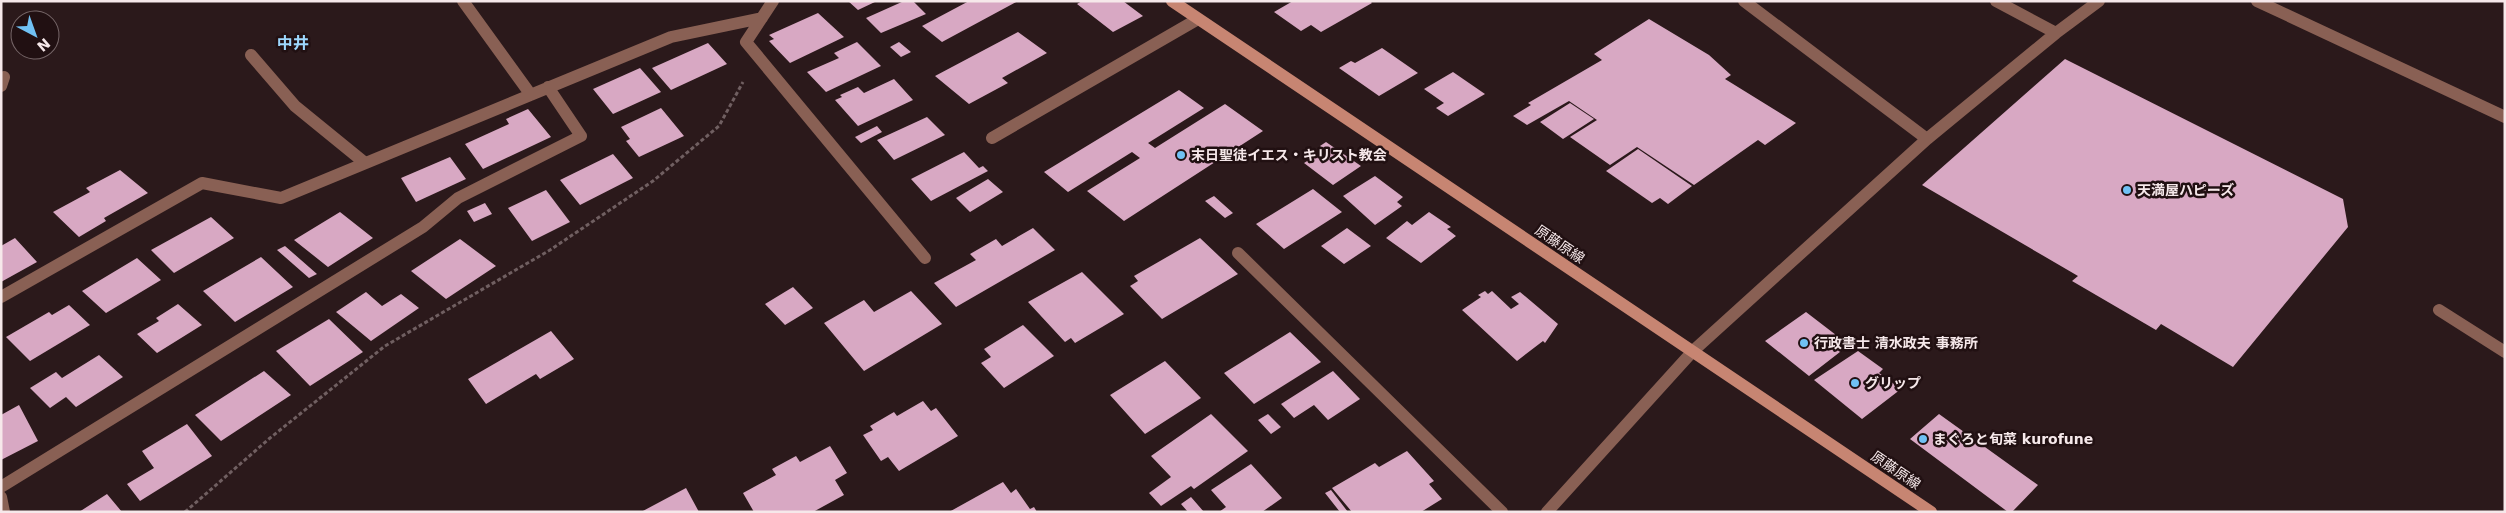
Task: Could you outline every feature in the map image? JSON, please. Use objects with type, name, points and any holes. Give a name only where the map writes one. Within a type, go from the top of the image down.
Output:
[{"type":"main road","name":"原藤原線","points":[[1172,1],[1931,512]]},
{"type":"street","points":[[463,1],[532,94]]},
{"type":"street","points":[[773,1],[746,42],[925,258]]},
{"type":"street","points":[[1744,1],[1928,140]]},
{"type":"street","points":[[1996,1],[2056,33]]},
{"type":"street","points":[[1547,512],[1693,351],[1928,140],[2056,33],[2099,1]]},
{"type":"street","points":[[2257,1],[2505,117]]},
{"type":"street","points":[[1,297],[202,183],[281,198],[671,37],[762,18]]},
{"type":"street","points":[[992,138],[1198,18]]},
{"type":"street","points":[[251,55],[295,106],[365,163]]},
{"type":"street","points":[[1,487],[423,227],[458,198],[581,136],[548,88]]},
{"type":"street","points":[[1238,253],[1502,512]]},
{"type":"street","points":[[2439,310],[2505,352]]},
{"type":"street","points":[[1,497],[4,512]]},
{"type":"path","points":[[185,512],[270,438],[385,346],[550,250],[653,181],[719,126],[758,56]]},
{"type":"building","points":[[848,1],[877,1],[858,10]]},
{"type":"building","points":[[904,1],[913,1],[926,14],[881,33],[866,18]]},
{"type":"building","points":[[969,1],[1018,1],[942,42],[922,26]]},
{"type":"building","points":[[1082,1],[1123,1],[1143,16],[1113,32],[1077,4]]},
{"type":"building","points":[[1293,1],[1370,1],[1372,3],[1321,32],[1311,25],[1301,31],[1274,12]]},
{"type":"building","points":[[818,13],[844,37],[790,63],[769,41],[774,39],[769,35]]},
{"type":"building","points":[[1649,19],[1709,55],[1731,75],[1725,79],[1796,123],[1765,145],[1758,140],[1694,185],[1637,147],[1610,165],[1570,137],[1597,120],[1569,101],[1527,125],[1513,116],[1531,105],[1528,103],[1602,60],[1594,54]]},
{"type":"building","points":[[1018,32],[1047,53],[1002,78],[1008,83],[969,104],[935,76]]},
{"type":"building","points":[[857,42],[881,66],[826,92],[807,72],[839,58],[834,53]]},
{"type":"building","points":[[899,42],[911,52],[901,57],[890,47]]},
{"type":"building","points":[[708,43],[727,64],[671,90],[652,68]]},
{"type":"building","points":[[1382,48],[1418,73],[1379,96],[1339,68],[1351,61],[1355,63]]},
{"type":"building","points":[[2065,59],[2343,199],[2348,227],[2233,367],[2161,324],[2156,330],[2072,281],[2078,276],[1922,185]]},
{"type":"building","points":[[640,68],[661,92],[613,114],[593,89]]},
{"type":"building","points":[[1453,72],[1485,94],[1448,116],[1436,108],[1444,103],[1424,89]]},
{"type":"building","points":[[894,79],[913,100],[858,126],[835,100],[842,97],[840,95],[858,87],[864,93]]},
{"type":"building","name":"末日聖徒イエス・キリスト教会","points":[[1179,90],[1204,108],[1148,143],[1155,148],[1225,104],[1263,131],[1124,221],[1087,191],[1140,158],[1132,152],[1068,192],[1044,172]]},
{"type":"building","points":[[1570,103],[1594,119],[1563,139],[1540,122]]},
{"type":"building","points":[[661,108],[684,136],[639,157],[626,141],[630,139],[621,127]]},
{"type":"building","points":[[528,109],[551,137],[483,169],[465,144],[509,124],[506,119]]},
{"type":"building","points":[[927,117],[945,135],[894,160],[877,140]]},
{"type":"building","points":[[877,126],[882,132],[861,143],[855,137]]},
{"type":"building","points":[[1326,142],[1361,166],[1333,185],[1304,163],[1325,150],[1320,146]]},
{"type":"building","points":[[1638,149],[1692,186],[1668,204],[1660,198],[1652,203],[1606,171]]},
{"type":"building","points":[[964,152],[979,168],[983,166],[988,171],[931,201],[911,179]]},
{"type":"building","points":[[613,154],[633,178],[580,205],[560,180]]},
{"type":"building","points":[[450,157],[466,179],[416,202],[401,178]]},
{"type":"building","points":[[120,170],[148,193],[104,218],[106,221],[79,237],[53,212],[90,192],[86,188]]},
{"type":"building","points":[[1375,176],[1403,197],[1397,202],[1402,206],[1375,225],[1343,196]]},
{"type":"building","points":[[988,179],[1003,192],[970,212],[956,198]]},
{"type":"building","points":[[1313,189],[1342,212],[1284,249],[1256,224]]},
{"type":"building","points":[[546,190],[570,222],[532,241],[508,208]]},
{"type":"building","points":[[1214,196],[1233,213],[1225,218],[1205,201]]},
{"type":"building","points":[[485,203],[492,214],[474,222],[467,211]]},
{"type":"building","points":[[340,212],[373,238],[328,267],[294,240]]},
{"type":"building","points":[[1429,212],[1451,227],[1447,229],[1456,236],[1421,263],[1386,238],[1407,221],[1412,225]]},
{"type":"building","points":[[211,217],[234,238],[174,273],[151,250]]},
{"type":"building","points":[[1033,228],[1055,250],[956,307],[934,283],[976,260],[970,254],[996,239],[1002,246]]},
{"type":"building","points":[[1347,228],[1371,246],[1344,264],[1321,246]]},
{"type":"building","points":[[15,238],[37,262],[1,282],[1,246]]},
{"type":"building","points":[[1200,238],[1238,274],[1162,319],[1130,286],[1138,281],[1134,276]]},
{"type":"building","points":[[460,239],[496,266],[446,299],[411,271]]},
{"type":"building","points":[[285,246],[317,274],[309,278],[277,250]]},
{"type":"building","points":[[261,257],[293,287],[235,322],[203,291]]},
{"type":"building","points":[[137,258],[161,280],[106,313],[82,291]]},
{"type":"building","points":[[1082,272],[1124,314],[1075,343],[1071,338],[1065,342],[1028,302]]},
{"type":"building","points":[[793,287],[813,308],[785,325],[765,304]]},
{"type":"building","points":[[911,291],[942,324],[864,371],[824,323],[864,300],[874,312]]},
{"type":"building","points":[[1485,291],[1488,294],[1492,291],[1511,309],[1519,304],[1511,297],[1520,292],[1558,324],[1545,343],[1543,341],[1517,361],[1462,310],[1481,297],[1478,295]]},
{"type":"building","points":[[366,292],[382,306],[401,294],[419,308],[371,341],[336,312]]},
{"type":"building","points":[[178,304],[202,325],[157,353],[137,334],[159,321],[156,318]]},
{"type":"building","points":[[69,305],[90,325],[30,361],[6,337],[49,312],[52,315]]},
{"type":"building","points":[[1806,312],[1849,345],[1809,376],[1765,341]]},
{"type":"building","points":[[329,319],[363,352],[310,386],[276,351]]},
{"type":"building","points":[[1023,325],[1054,356],[1004,388],[981,363],[991,357],[984,349]]},
{"type":"building","points":[[551,331],[574,359],[540,379],[536,374],[486,404],[468,379]]},
{"type":"building","points":[[1290,332],[1321,362],[1254,404],[1224,373]]},
{"type":"building","points":[[1858,351],[1883,369],[1879,373],[1901,389],[1862,419],[1814,380]]},
{"type":"building","points":[[99,355],[123,377],[76,407],[66,397],[50,408],[30,388],[56,372],[62,378]]},
{"type":"building","points":[[1165,361],[1201,398],[1145,434],[1110,395]]},
{"type":"building","points":[[264,371],[291,395],[221,441],[195,415]]},
{"type":"building","points":[[1333,371],[1360,399],[1328,420],[1314,405],[1294,418],[1281,404]]},
{"type":"building","points":[[923,401],[931,411],[936,408],[958,436],[899,471],[888,457],[881,461],[863,435],[873,430],[870,426],[894,412],[897,416]]},
{"type":"building","points":[[19,405],[38,441],[1,460],[1,415]]},
{"type":"building","points":[[1211,414],[1248,451],[1194,489],[1191,486],[1161,506],[1149,493],[1171,477],[1151,456]]},
{"type":"building","points":[[1268,414],[1281,427],[1271,434],[1258,420]]},
{"type":"building","points":[[1939,414],[2038,485],[2012,512],[2008,512],[1910,439]]},
{"type":"building","points":[[187,424],[212,456],[140,501],[127,484],[154,468],[142,451]]},
{"type":"building","points":[[830,446],[847,473],[835,480],[844,495],[813,512],[754,512],[743,493],[776,475],[772,469],[796,456],[800,462]]},
{"type":"building","points":[[1407,451],[1434,481],[1429,484],[1442,499],[1421,512],[1352,512],[1332,488],[1375,463],[1379,467]]},
{"type":"building","points":[[1251,464],[1282,498],[1262,512],[1219,512],[1226,507],[1211,490]]},
{"type":"building","points":[[1003,482],[1011,493],[1016,489],[1030,509],[1034,507],[1037,512],[949,512]]},
{"type":"building","points":[[686,488],[699,512],[641,512]]},
{"type":"building","points":[[1331,490],[1348,512],[1340,512],[1325,493]]},
{"type":"building","points":[[107,494],[122,512],[79,512]]},
{"type":"building","points":[[1191,497],[1204,512],[1188,512],[1181,504]]},
{"type":"place","name":"末日聖徒イエス・キリスト教会","points":[[1181,155]]},
{"type":"place","name":"天満屋ハピーズ","points":[[2127,190]]},
{"type":"place","name":"行政書士 清水政夫 事務所","points":[[1804,343]]},
{"type":"place","name":"グリップ","points":[[1855,383]]},
{"type":"place","name":"まぐろと旬菜 kurofune","points":[[1923,439]]},
{"type":"district","name":"中井","points":[[293,43]]}]
